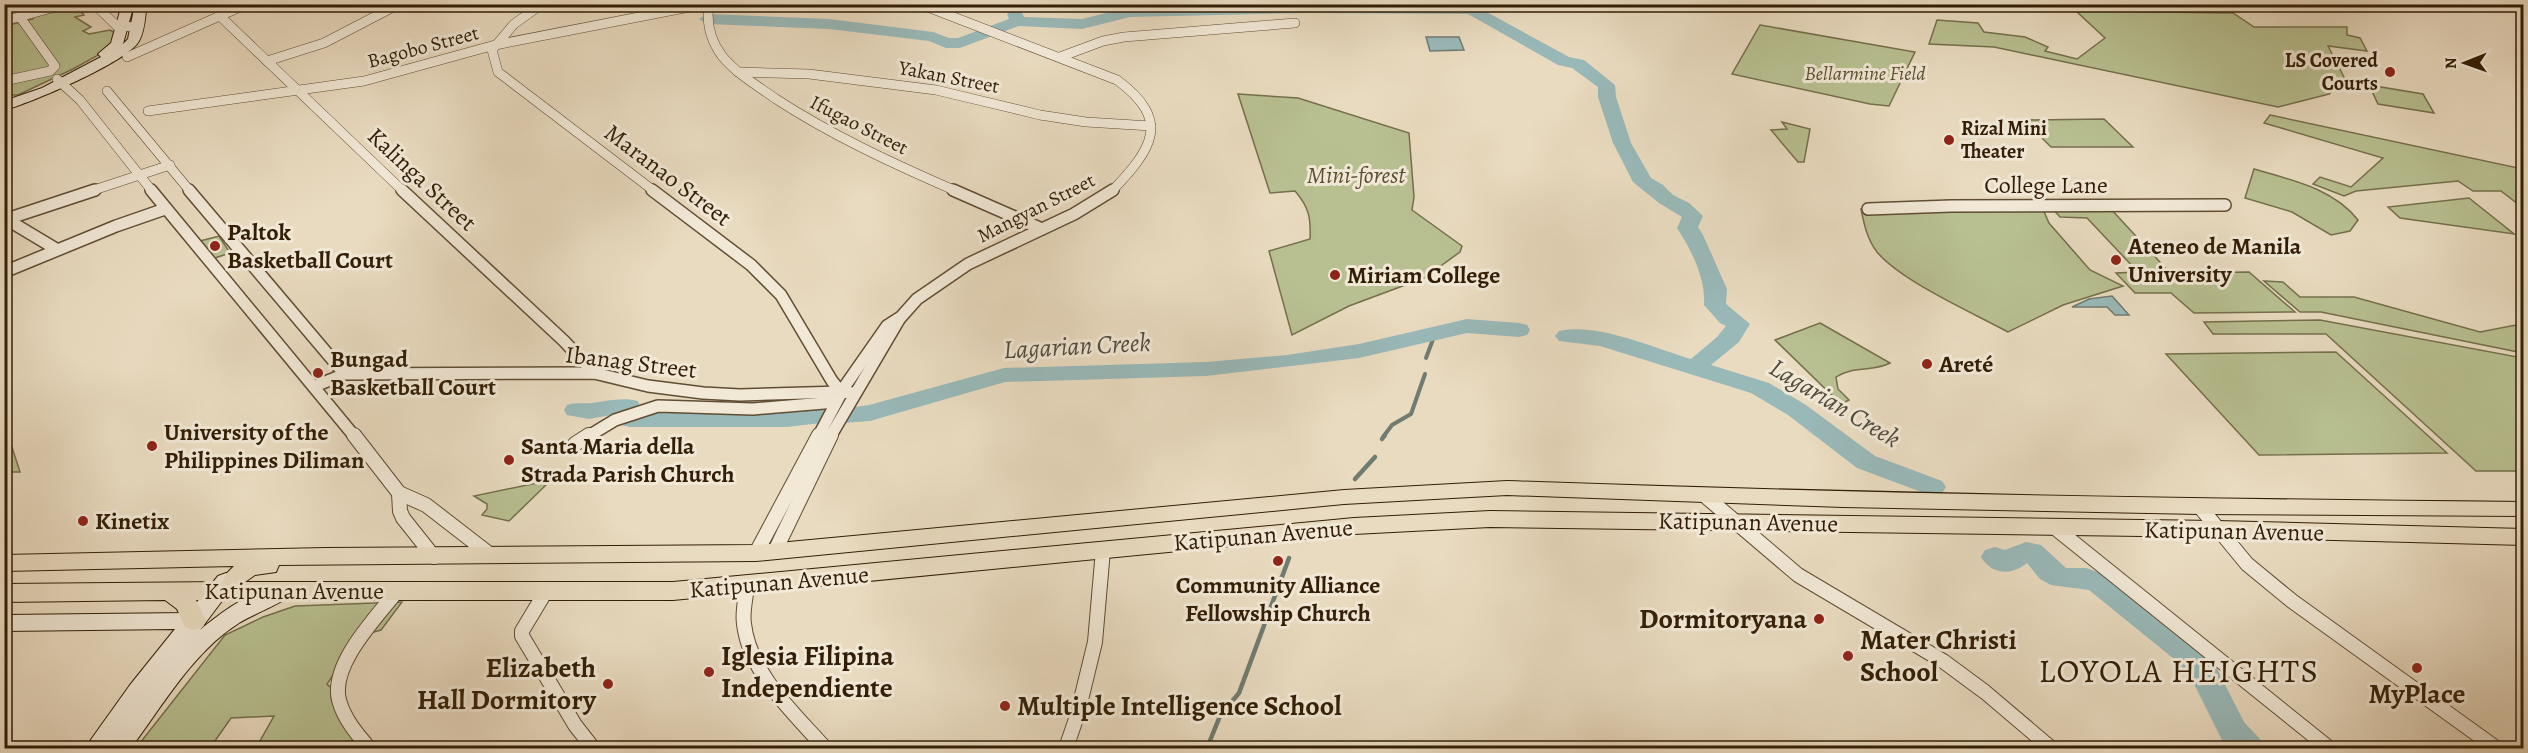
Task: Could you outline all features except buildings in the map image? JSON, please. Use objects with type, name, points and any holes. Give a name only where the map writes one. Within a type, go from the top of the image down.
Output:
[{"type":"main road","name":"Katipunan Avenue","points":[[4,562],[245,557],[606,556],[765,552],[1307,500],[1466,488],[2200,507],[2523,508]]},
{"type":"main road","name":"Katipunan Avenue","points":[[4,593],[292,590],[674,591],[747,586],[1354,526],[1490,519],[2054,527],[2523,537]]},
{"type":"main road","points":[[226,591],[240,573],[260,566],[542,567],[565,566],[606,556]]},
{"type":"main road","points":[[171,592],[186,604],[194,621]]},
{"type":"street","points":[[4,21],[66,4]]},
{"type":"street","points":[[94,4],[112,24],[123,29],[136,27]]},
{"type":"street","points":[[4,102],[110,51],[117,45],[128,4]]},
{"type":"street","points":[[4,106],[30,99],[58,76],[124,50],[134,40],[141,4]]},
{"type":"street","points":[[127,57],[247,4]]},
{"type":"street","points":[[267,61],[324,43],[399,4]]},
{"type":"street","points":[[495,45],[515,23],[543,4]]},
{"type":"street","name":"Bagobo Street","points":[[148,111],[364,81],[495,45],[707,4]]},
{"type":"street","name":"Ifugao Street","points":[[707,4],[706,19],[717,48],[738,72],[802,117],[851,144],[1042,229]]},
{"type":"street","points":[[784,4],[817,4]]},
{"type":"street","points":[[920,4],[1060,57],[1125,85],[1143,105],[1151,126]]},
{"type":"street","points":[[20,17],[58,76],[80,100],[137,175],[248,310],[315,386],[399,493],[426,505],[493,556]]},
{"type":"street","name":"Kalinga Street","points":[[221,17],[297,92],[564,341],[594,373]]},
{"type":"street","points":[[1060,57],[1103,41],[1124,37],[1295,22]]},
{"type":"street","name":"Maranao Street","points":[[495,45],[492,50],[498,72],[751,265],[781,295],[832,381],[844,396]]},
{"type":"street","points":[[4,81],[50,71],[58,76]]},
{"type":"street","name":"Yakan Street","points":[[738,72],[809,74],[936,90],[1040,115],[1086,122],[1151,126]]},
{"type":"street","points":[[107,90],[343,374],[315,386]]},
{"type":"street","name":"Mangyan Street","points":[[765,552],[844,396],[901,317],[917,299],[968,264],[1109,194],[1139,163],[1149,145],[1151,126]]},
{"type":"street","points":[[5,219],[170,165]]},
{"type":"street","name":"College Lane","points":[[1868,209],[1951,206],[2225,205]]},
{"type":"street","points":[[4,272],[56,249],[165,209]]},
{"type":"street","points":[[5,219],[56,249]]},
{"type":"street","name":"Ibanag Street","points":[[343,374],[594,373],[663,390],[844,396]]},
{"type":"street","points":[[575,444],[615,420],[658,406],[753,409],[844,396]]},
{"type":"street","name":"Mangyan Street","points":[[765,552],[844,396]]},
{"type":"street","points":[[399,493],[400,511],[403,518],[434,557]]},
{"type":"street","points":[[1704,495],[1798,575],[1943,661],[1985,692],[2051,748]]},
{"type":"street","points":[[2200,507],[2247,564],[2300,608],[2496,748]]},
{"type":"street","points":[[2054,527],[2329,748]]},
{"type":"street","points":[[1066,748],[1077,717],[1095,642],[1103,550]]},
{"type":"street","points":[[97,748],[194,621],[226,591],[245,557]]},
{"type":"street","points":[[747,586],[744,621],[749,645],[764,676],[825,748]]},
{"type":"street","points":[[118,748],[206,636],[234,614],[258,600],[292,590]]},
{"type":"street","points":[[369,748],[353,729],[341,706],[338,679],[346,662],[397,591]]},
{"type":"street","points":[[546,591],[522,631],[522,636],[575,725],[593,748]]},
{"type":"street","name":"Katipunan Avenue","points":[[4,623],[194,621]]},
{"type":"green space","points":[[88,5],[79,9],[84,15],[75,17],[91,27],[83,31],[89,34],[110,30],[117,34],[113,44],[104,52],[73,69],[18,95],[5,95],[5,26],[33,19],[33,15],[67,6]]},
{"type":"green space","points":[[2076,11],[2233,13],[2254,27],[2347,27],[2347,35],[2360,38],[2367,51],[2328,46],[2345,79],[2329,94],[2278,107],[1994,47],[1929,44],[1937,20],[1978,23],[1984,32],[2025,37],[2048,47],[2045,51],[2077,59],[2105,38]]},
{"type":"green space","name":"Bellarmine Field","points":[[1760,25],[1915,52],[1889,106],[1870,104],[1732,74]]},
{"type":"green space","points":[[2369,85],[2423,94],[2434,113],[2378,104]]},
{"type":"green space","name":"Mini-forest","points":[[1238,94],[1298,98],[1409,133],[1414,197],[1412,210],[1462,246],[1460,252],[1424,278],[1349,306],[1292,335],[1269,251],[1310,239],[1308,213],[1295,191],[1270,193]]},
{"type":"green space","points":[[2270,115],[2523,169],[2523,208],[2501,191],[2473,191],[2458,181],[2356,191],[2344,196],[2313,184],[2320,177],[2351,187],[2383,158],[2264,123]]},
{"type":"green space","points":[[2104,119],[2133,147],[2051,147],[2024,120]]},
{"type":"green space","points":[[1782,122],[1810,129],[1804,162],[1798,162],[1771,130],[1787,129]]},
{"type":"green space","points":[[2254,169],[2324,193],[2348,209],[2358,220],[2350,231],[2331,235],[2292,212],[2245,198]]},
{"type":"green space","points":[[2469,198],[2514,234],[2400,218],[2388,207]]},
{"type":"green space","points":[[2042,207],[2049,223],[2090,270],[2123,286],[2063,305],[2008,332],[1920,285],[1888,263],[1871,242],[1861,209]]},
{"type":"green space","points":[[2051,207],[2109,207],[2170,273],[2249,272],[2295,312],[2194,313],[2171,293],[2135,293],[2116,273],[2138,272],[2087,218],[2060,217]]},
{"type":"green space","name":"Paltok Basketball Court","points":[[219,236],[230,253],[212,259],[200,241]]},
{"type":"green space","points":[[2264,281],[2283,282],[2300,297],[2354,297],[2480,332],[2516,325],[2523,329],[2523,353],[2321,312],[2300,312]]},
{"type":"green space","points":[[2320,320],[2523,358],[2523,471],[2476,471],[2326,334],[2213,334],[2204,322]]},
{"type":"green space","points":[[1820,323],[1890,363],[1849,371],[1836,377],[1838,389],[1849,400],[1841,404],[1775,340]]},
{"type":"green space","points":[[2336,352],[2447,453],[2259,455],[2166,354]]},
{"type":"green space","points":[[4,441],[10,441],[20,472],[5,472]]},
{"type":"green space","points":[[537,483],[546,485],[509,521],[482,515],[487,509],[487,504],[474,496]]},
{"type":"green space","points":[[402,602],[381,630],[359,636],[327,684],[346,701],[353,740],[332,747],[340,748],[256,748],[274,716],[231,718],[210,748],[136,748],[225,635],[263,617],[295,606]]},
{"type":"water","points":[[1426,37],[1459,37],[1464,50],[1430,51]]},
{"type":"water","points":[[2112,296],[2129,315],[2115,315],[2107,307],[2072,307],[2089,299]]},
{"type":"waterway","points":[[1017,21],[1082,24],[1130,12],[1308,8],[1471,9],[1564,61],[1578,64],[1606,85],[1607,97],[1622,143],[1643,182],[1693,216],[1687,228],[1693,235],[1716,289],[1715,305],[1728,318],[1739,324],[1726,342],[1702,360],[1697,366],[1698,369]]},
{"type":"waterway","points":[[1015,14],[1017,21]]},
{"type":"waterway","points":[[707,19],[829,24],[933,37],[946,43],[960,43],[1017,21]]},
{"type":"waterway","name":"Lagarian Creek","points":[[1296,359],[1359,351],[1467,326],[1519,330]]},
{"type":"waterway","points":[[1426,358],[1435,334]]},
{"type":"waterway","name":"Lagarian Creek","points":[[1567,336],[1602,339],[1698,369]]},
{"type":"waterway","name":"Lagarian Creek","points":[[843,415],[870,413],[1004,375],[1206,369],[1283,361]]},
{"type":"waterway","name":"Lagarian Creek","points":[[1698,369],[1760,388],[1797,410],[1866,462],[1933,487]]},
{"type":"waterway","points":[[1383,437],[1392,425],[1411,414],[1425,374]]},
{"type":"waterway","name":"Lagarian Creek","points":[[576,410],[589,411],[629,406],[630,419],[787,419],[820,416]]},
{"type":"waterway","points":[[1382,439],[1385,435]]},
{"type":"waterway","points":[[1355,479],[1375,457]]},
{"type":"waterway","name":"Lagarian Creek","points":[[1995,557],[2004,563],[2022,553],[2031,552],[2043,561],[2050,572],[2061,578],[2086,578],[2099,583],[2185,651],[2202,669],[2233,731],[2248,748]]},
{"type":"waterway","points":[[1207,748],[1220,716],[1239,693],[1289,558]]},
{"type":"place","name":"LS Covered Courts","points":[[2390,72]]},
{"type":"place","name":"Rizal Mini Theater","points":[[1949,140]]},
{"type":"place","name":"Paltok Basketball Court","points":[[215,246]]},
{"type":"place","name":"Ateneo de Manila University","points":[[2116,260]]},
{"type":"place","name":"Miriam College","points":[[1335,275]]},
{"type":"place","name":"Areté","points":[[1927,364]]},
{"type":"place","name":"Bungad Basketball Court","points":[[318,373]]},
{"type":"place","name":"University of the Philippines Diliman","points":[[152,446]]},
{"type":"place","name":"Santa Maria della Strada Parish Church","points":[[509,460]]},
{"type":"place","name":"Kinetix","points":[[83,521]]},
{"type":"place","name":"Community Alliance Fellowship Church","points":[[1278,561]]},
{"type":"place","name":"Dormitoryana","points":[[1819,619]]},
{"type":"place","name":"Mater Christi School","points":[[1848,656]]},
{"type":"place","name":"MyPlace","points":[[2417,668]]},
{"type":"place","name":"Iglesia Filipina Independiente","points":[[709,672]]},
{"type":"place","name":"Elizabeth Hall Dormitory","points":[[608,684]]},
{"type":"place","name":"Multiple Intelligence School","points":[[1005,706]]},
{"type":"district","name":"LOYOLA HEIGHTS","points":[[2179,670]]}]
